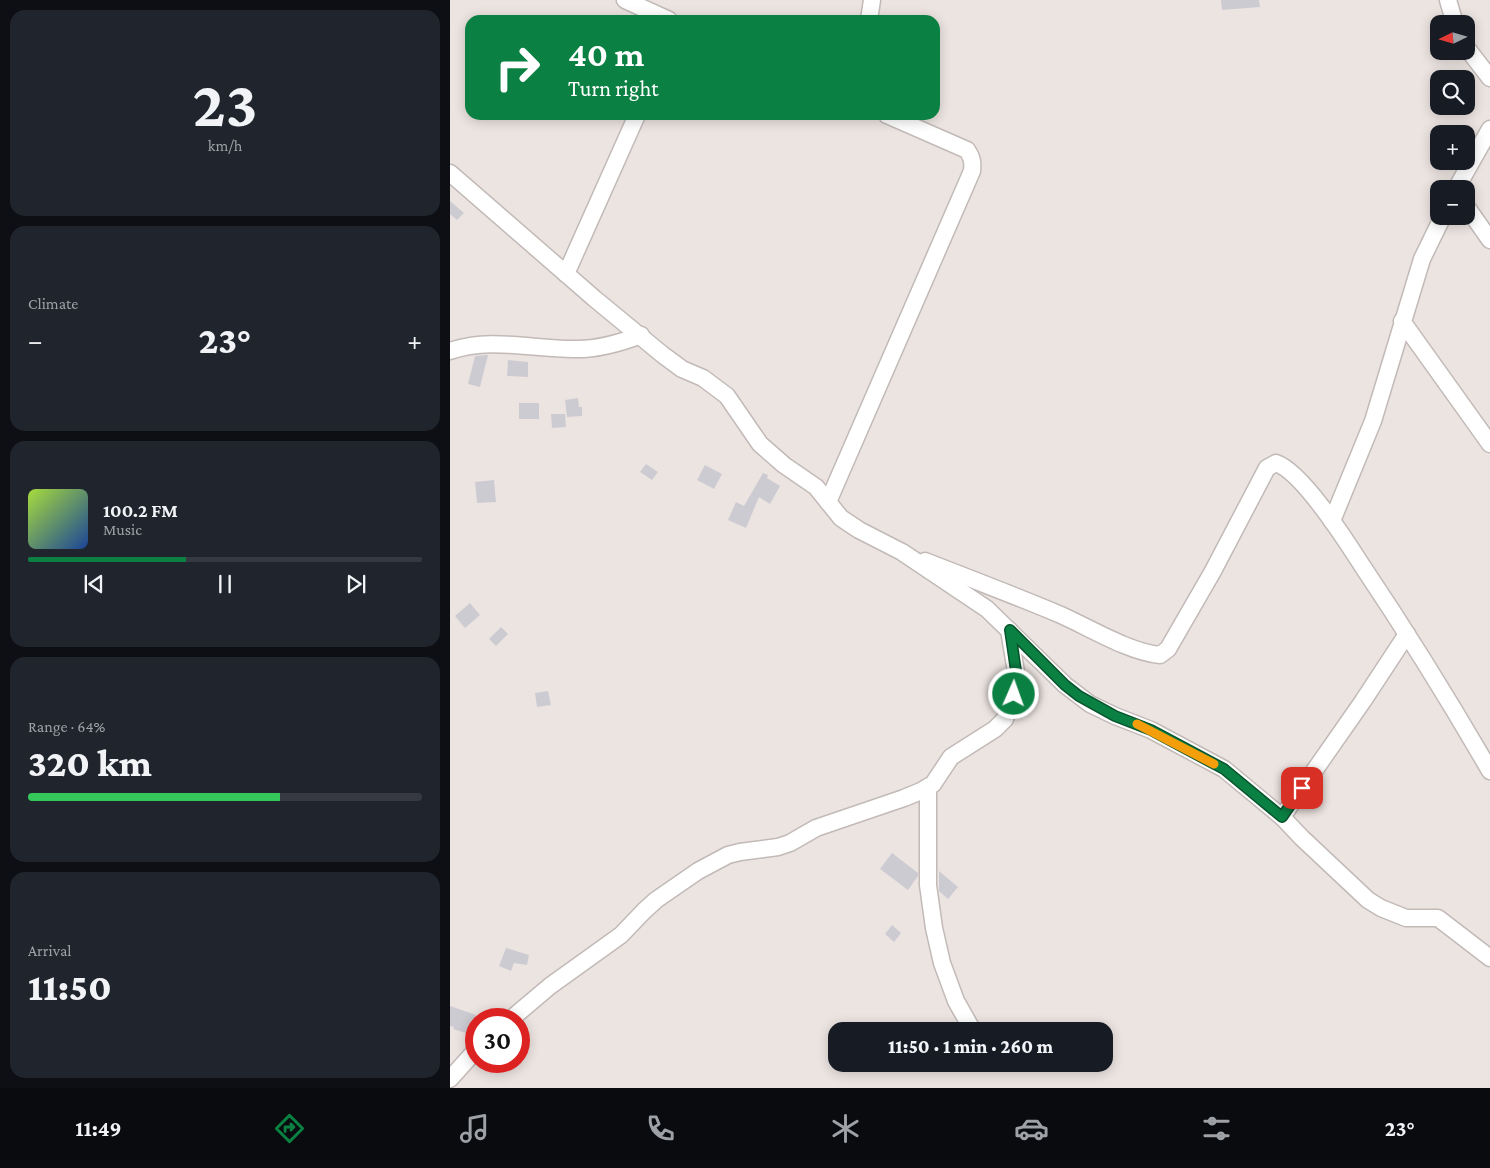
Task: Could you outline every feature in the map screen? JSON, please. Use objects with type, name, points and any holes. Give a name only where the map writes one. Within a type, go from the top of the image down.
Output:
[{"type":"street","points":[[625,0],[658,15]]},
{"type":"street","points":[[870,15],[872,0]]},
{"type":"street","points":[[1448,0],[1452,15]]},
{"type":"street","points":[[1475,59],[1490,78]]},
{"type":"street","points":[[566,274],[635,120]]},
{"type":"street","points":[[828,502],[972,171],[973,164],[968,150],[899,120]]},
{"type":"street","points":[[1461,180],[1490,129]]},
{"type":"street","points":[[450,173],[595,300],[682,369],[703,378],[728,396],[760,444],[784,465],[816,487],[841,518],[859,530],[902,552],[1062,615],[1113,640],[1153,654],[1160,655],[1168,650],[1213,571],[1267,468],[1276,463],[1284,466],[1298,478],[1332,521],[1407,634],[1490,771]]},
{"type":"street","points":[[1475,219],[1490,240]]},
{"type":"street","points":[[1332,521],[1373,421],[1422,259],[1439,225]]},
{"type":"street","points":[[1402,321],[1490,444]]},
{"type":"street","points":[[450,351],[465,346],[487,345],[575,350],[624,341],[641,335]]},
{"type":"street","points":[[902,552],[987,609],[1065,685],[1079,696],[1115,716],[1151,730],[1224,769],[1282,817],[1368,900],[1381,908],[1406,918],[1438,918],[1490,958]]},
{"type":"street","points":[[524,1008],[550,986],[621,935],[656,900],[698,871],[728,855],[778,847],[790,843],[816,828],[904,798],[928,787],[940,775],[951,758],[995,729],[1005,719],[1014,694],[1017,678],[1010,630]]},
{"type":"street","points":[[1282,817],[1407,634]]},
{"type":"street","points":[[928,787],[928,885],[934,928],[942,963],[956,1001],[968,1022]]},
{"type":"street","points":[[450,1079],[465,1062]]},
{"type":"building","points":[[1221,0],[1259,0],[1260,7],[1222,10]]},
{"type":"building","points":[[450,201],[464,213],[457,220],[450,214]]},
{"type":"building","points":[[488,355],[480,387],[468,384],[475,356]]},
{"type":"building","points":[[508,360],[528,362],[528,377],[507,376]]},
{"type":"building","points":[[578,398],[579,407],[582,407],[582,416],[567,417],[565,400]]},
{"type":"building","points":[[519,403],[539,403],[539,419],[519,419]]},
{"type":"building","points":[[551,414],[565,414],[566,427],[552,428]]},
{"type":"building","points":[[646,464],[658,472],[652,480],[640,472]]},
{"type":"building","points":[[705,465],[722,474],[714,489],[697,480]]},
{"type":"building","points":[[763,473],[768,475],[767,478],[780,486],[770,504],[759,497],[746,528],[728,520],[736,502],[744,506]]},
{"type":"building","points":[[494,480],[496,502],[477,503],[475,482]]},
{"type":"building","points":[[470,603],[480,615],[465,628],[455,616]]},
{"type":"building","points":[[501,627],[508,634],[496,646],[489,639]]},
{"type":"building","points":[[548,691],[551,705],[537,707],[535,693]]},
{"type":"building","points":[[892,853],[918,873],[918,876],[908,890],[880,869]]},
{"type":"building","points":[[939,871],[958,887],[948,899],[939,891]]},
{"type":"building","points":[[892,925],[901,933],[894,942],[885,934]]},
{"type":"building","points":[[506,948],[529,955],[527,965],[514,963],[511,971],[499,966]]},
{"type":"building","points":[[450,1006],[465,1011],[465,1033],[453,1029],[454,1027],[450,1026]]},
{"type":"slow traffic","points":[[1137,724],[1214,764]]},
{"type":"route","points":[[1014,694],[1017,678],[1010,630],[1065,685],[1090,704],[1115,716],[1139,724],[1224,769],[1282,817],[1302,788]]}]
